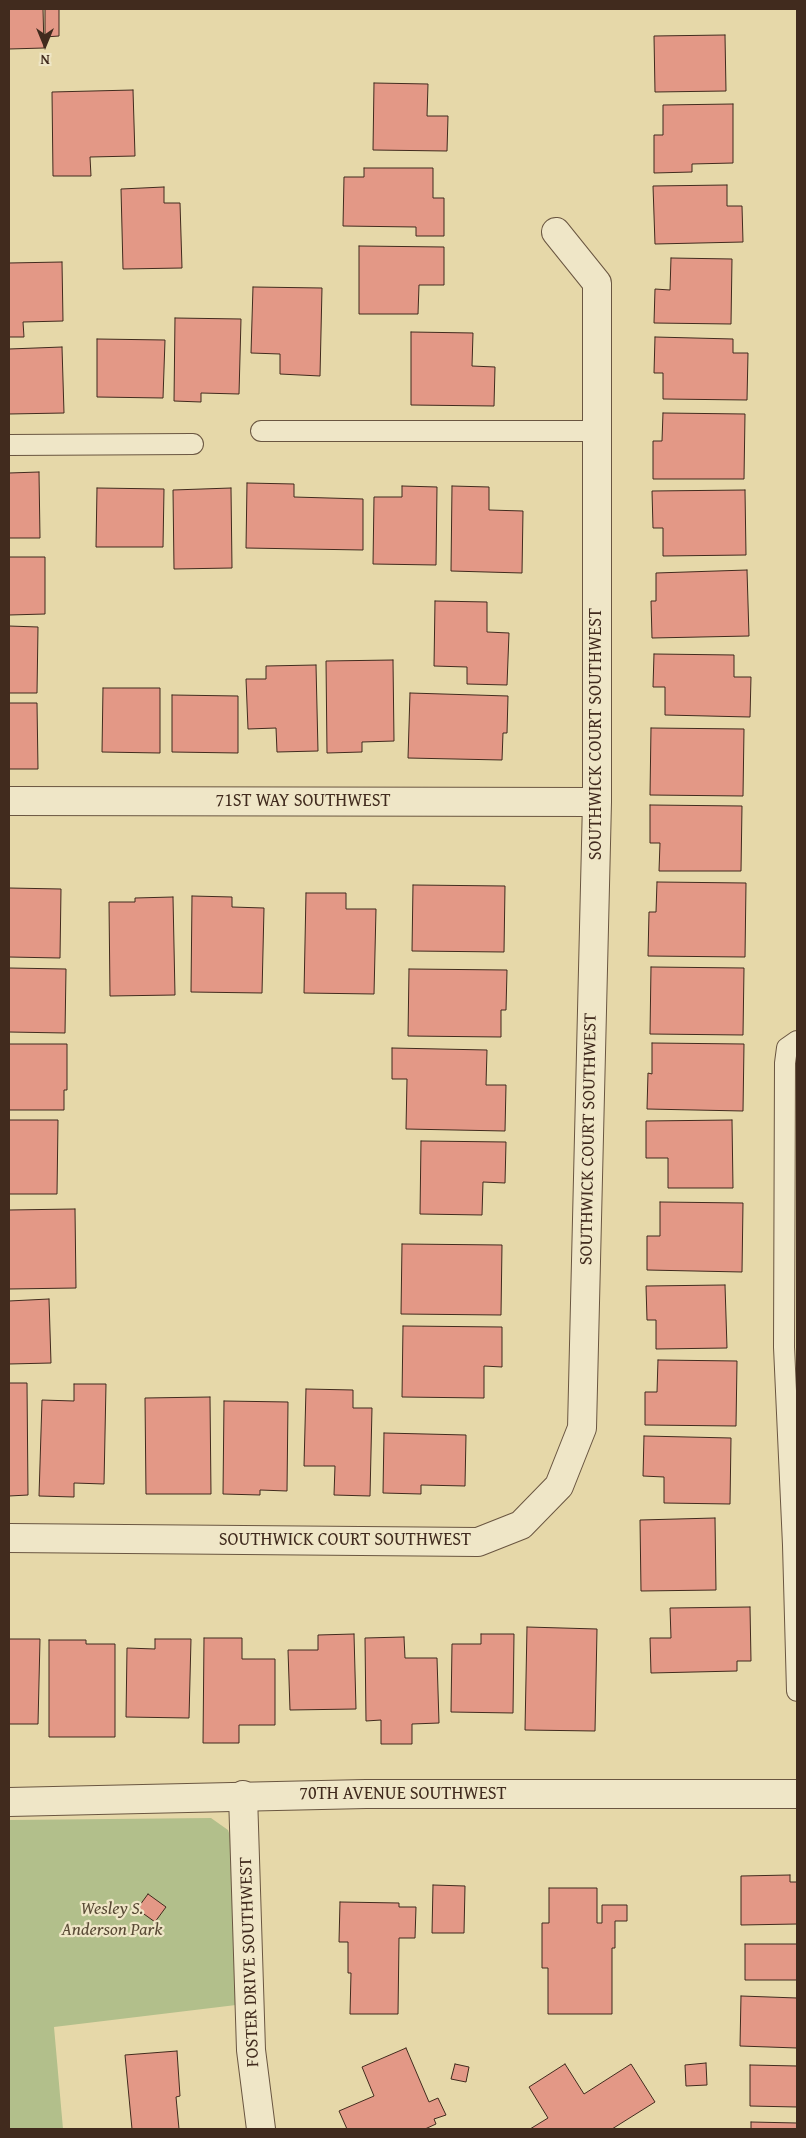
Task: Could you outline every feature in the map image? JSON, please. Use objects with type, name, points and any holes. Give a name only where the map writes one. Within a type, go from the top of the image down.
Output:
[{"type":"street","name":"SOUTHWICK COURT SOUTHWEST","points":[[9,1538],[478,1542],[521,1525],[559,1486],[582,1428],[597,802],[597,283],[556,232]]},
{"type":"street","name":"71ST WAY SOUTHWEST","points":[[9,801],[597,802]]},
{"type":"street","name":"70TH AVENUE SOUTHWEST","points":[[9,1802],[243,1795],[797,1794]]},
{"type":"street","name":"FOSTER DRIVE SOUTHWEST","points":[[243,1795],[251,2050],[261,2129]]},
{"type":"lane","points":[[261,431],[597,431]]},
{"type":"lane","points":[[9,445],[193,444]]},
{"type":"lane","points":[[797,1042],[787,1048],[784,1063],[784,1347],[793,1545],[797,1691]]},
{"type":"green space","name":"Wesley S. Anderson Park","points":[[211,1818],[228,1830],[236,1854],[236,2005],[54,2027],[63,2129],[9,2129],[9,1820]]},
{"type":"building","points":[[9,9],[43,9],[44,48],[9,49]]},
{"type":"building","points":[[45,9],[59,9],[59,36],[45,37]]},
{"type":"building","points":[[725,35],[726,91],[655,92],[654,36]]},
{"type":"building","points":[[374,83],[428,84],[427,116],[448,116],[447,151],[373,150]]},
{"type":"building","points":[[133,90],[135,156],[90,157],[91,176],[53,176],[52,92]]},
{"type":"building","points":[[733,104],[733,163],[692,164],[692,172],[654,173],[654,135],[663,135],[663,105]]},
{"type":"building","points":[[364,168],[433,168],[433,198],[444,198],[444,236],[416,236],[416,227],[343,226],[344,177],[364,177]]},
{"type":"building","points":[[727,185],[727,206],[742,206],[743,242],[655,244],[653,186]]},
{"type":"building","points":[[164,187],[164,203],[180,203],[182,268],[123,269],[121,189]]},
{"type":"building","points":[[359,246],[444,247],[444,285],[419,285],[418,314],[359,314]]},
{"type":"building","points":[[671,258],[732,259],[731,324],[654,323],[655,289],[670,290]]},
{"type":"building","points":[[62,262],[63,321],[23,322],[24,337],[9,337],[9,263]]},
{"type":"building","points":[[253,287],[322,288],[320,376],[280,374],[280,354],[251,353]]},
{"type":"building","points":[[175,318],[241,319],[239,394],[201,393],[201,402],[174,401]]},
{"type":"building","points":[[411,332],[473,333],[472,366],[495,367],[494,406],[411,405]]},
{"type":"building","points":[[655,337],[733,339],[733,353],[748,353],[747,400],[663,399],[663,373],[654,373]]},
{"type":"building","points":[[97,339],[165,340],[163,398],[97,397]]},
{"type":"building","points":[[62,347],[64,413],[9,414],[9,349]]},
{"type":"building","points":[[663,413],[745,414],[744,479],[653,479],[653,441],[662,441]]},
{"type":"building","points":[[39,472],[40,538],[9,538],[9,473]]},
{"type":"building","points":[[247,483],[294,484],[294,497],[363,499],[363,550],[246,548]]},
{"type":"building","points":[[402,486],[437,487],[436,565],[373,564],[374,497],[402,497]]},
{"type":"building","points":[[452,486],[489,487],[489,510],[523,511],[522,573],[451,571]]},
{"type":"building","points":[[97,488],[164,489],[163,547],[96,547]]},
{"type":"building","points":[[231,488],[232,568],[174,569],[173,490]]},
{"type":"building","points":[[745,490],[746,555],[663,556],[663,528],[653,528],[652,491]]},
{"type":"building","points":[[9,557],[45,557],[45,614],[9,615]]},
{"type":"building","points":[[747,570],[749,636],[652,638],[651,601],[656,601],[656,573]]},
{"type":"building","points":[[435,601],[487,602],[487,632],[509,633],[507,685],[467,684],[467,667],[434,666]]},
{"type":"building","points":[[9,626],[38,627],[37,693],[9,693]]},
{"type":"building","points":[[654,654],[734,655],[734,677],[751,677],[750,717],[665,715],[665,687],[653,687]]},
{"type":"building","points":[[393,660],[394,741],[362,742],[362,752],[327,753],[326,661]]},
{"type":"building","points":[[316,665],[318,751],[277,752],[276,728],[248,729],[246,679],[266,679],[266,666]]},
{"type":"building","points":[[103,688],[160,688],[160,753],[102,752]]},
{"type":"building","points":[[410,693],[508,696],[507,733],[503,733],[502,760],[408,758]]},
{"type":"building","points":[[172,695],[238,696],[238,753],[172,752]]},
{"type":"building","points":[[9,703],[37,703],[38,769],[9,769]]},
{"type":"building","points":[[651,728],[744,729],[743,796],[650,795]]},
{"type":"building","points":[[650,805],[742,806],[741,871],[659,871],[660,843],[650,843]]},
{"type":"building","points":[[657,882],[746,883],[745,957],[648,956],[649,912],[656,912]]},
{"type":"building","points":[[413,885],[505,886],[504,952],[412,951]]},
{"type":"building","points":[[9,888],[61,889],[60,958],[9,957]]},
{"type":"building","points":[[306,893],[346,893],[346,909],[376,909],[374,994],[304,993]]},
{"type":"building","points":[[192,896],[232,897],[232,907],[264,908],[262,993],[191,992]]},
{"type":"building","points":[[173,897],[175,995],[110,996],[109,902],[135,902],[135,898]]},
{"type":"building","points":[[651,967],[744,968],[743,1035],[650,1034]]},
{"type":"building","points":[[9,968],[66,969],[65,1033],[9,1032]]},
{"type":"building","points":[[409,969],[507,970],[506,1010],[501,1010],[501,1037],[408,1036]]},
{"type":"building","points":[[652,1043],[744,1044],[743,1111],[647,1109],[648,1073],[652,1074]]},
{"type":"building","points":[[9,1044],[67,1044],[67,1090],[64,1090],[64,1110],[9,1110]]},
{"type":"building","points":[[392,1048],[487,1050],[486,1085],[506,1085],[505,1131],[406,1129],[407,1079],[392,1079]]},
{"type":"building","points":[[9,1120],[58,1120],[57,1194],[9,1194]]},
{"type":"building","points":[[732,1120],[733,1188],[668,1188],[668,1158],[646,1158],[646,1121]]},
{"type":"building","points":[[421,1141],[506,1142],[505,1183],[483,1182],[482,1215],[420,1214]]},
{"type":"building","points":[[660,1202],[743,1203],[742,1272],[647,1270],[647,1236],[660,1236]]},
{"type":"building","points":[[75,1209],[76,1288],[9,1289],[9,1210]]},
{"type":"building","points":[[402,1244],[502,1245],[501,1315],[401,1314]]},
{"type":"building","points":[[725,1285],[727,1348],[656,1349],[656,1320],[647,1320],[646,1286]]},
{"type":"building","points":[[49,1299],[51,1363],[9,1364],[9,1301]]},
{"type":"building","points":[[403,1326],[502,1327],[502,1367],[484,1366],[484,1398],[402,1397]]},
{"type":"building","points":[[658,1360],[737,1361],[736,1426],[645,1425],[645,1392],[657,1392]]},
{"type":"building","points":[[9,1383],[27,1383],[28,1495],[9,1496]]},
{"type":"building","points":[[74,1384],[106,1384],[104,1484],[74,1483],[74,1497],[39,1496],[42,1400],[74,1401]]},
{"type":"building","points":[[306,1389],[353,1390],[353,1408],[372,1408],[370,1496],[334,1495],[335,1466],[304,1466]]},
{"type":"building","points":[[210,1397],[211,1494],[146,1494],[145,1398]]},
{"type":"building","points":[[224,1401],[288,1402],[287,1491],[260,1490],[260,1495],[223,1494]]},
{"type":"building","points":[[384,1433],[466,1435],[465,1486],[421,1485],[421,1494],[383,1493]]},
{"type":"building","points":[[644,1436],[731,1438],[730,1504],[664,1503],[664,1477],[643,1476]]},
{"type":"building","points":[[715,1518],[716,1590],[641,1591],[640,1520]]},
{"type":"building","points":[[750,1607],[751,1661],[737,1661],[737,1671],[651,1673],[650,1638],[671,1638],[670,1608]]},
{"type":"building","points":[[527,1627],[597,1629],[595,1731],[525,1730]]},
{"type":"building","points":[[354,1634],[356,1709],[290,1710],[288,1650],[318,1650],[318,1635]]},
{"type":"building","points":[[481,1634],[514,1634],[513,1713],[451,1712],[452,1644],[481,1644]]},
{"type":"building","points":[[404,1637],[405,1658],[437,1658],[439,1723],[412,1724],[412,1744],[381,1744],[381,1720],[366,1721],[365,1638]]},
{"type":"building","points":[[204,1638],[242,1638],[242,1659],[275,1659],[275,1725],[239,1725],[239,1743],[203,1743]]},
{"type":"building","points":[[9,1639],[40,1639],[38,1724],[9,1724]]},
{"type":"building","points":[[155,1639],[191,1639],[189,1718],[126,1717],[127,1648],[155,1649]]},
{"type":"building","points":[[49,1640],[86,1640],[86,1644],[115,1644],[115,1737],[49,1737]]},
{"type":"building","points":[[790,1875],[790,1882],[797,1882],[797,1924],[741,1925],[741,1876]]},
{"type":"building","points":[[433,1885],[465,1886],[464,1933],[432,1933]]},
{"type":"building","points":[[549,1888],[597,1888],[597,1923],[602,1923],[602,1905],[627,1905],[627,1921],[615,1921],[615,1948],[612,1948],[612,2014],[548,2014],[548,1968],[542,1968],[542,1923],[549,1923]]},
{"type":"building","points":[[148,1894],[166,1907],[155,1922],[137,1909]]},
{"type":"building","points":[[340,1902],[399,1903],[399,1907],[416,1907],[415,1938],[399,1938],[398,2014],[350,2014],[351,1973],[348,1973],[348,1942],[339,1942]]},
{"type":"building","points":[[745,1944],[797,1944],[797,1980],[745,1980]]},
{"type":"building","points":[[741,1996],[797,1998],[797,2048],[740,2046]]},
{"type":"building","points":[[406,2048],[429,2102],[438,2098],[446,2115],[434,2119],[436,2124],[425,2129],[347,2129],[339,2111],[374,2096],[362,2067]]},
{"type":"building","points":[[177,2051],[180,2096],[176,2097],[179,2129],[132,2129],[125,2055]]},
{"type":"building","points":[[706,2063],[707,2085],[686,2086],[685,2065]]},
{"type":"building","points":[[455,2064],[469,2067],[466,2082],[451,2079]]},
{"type":"building","points":[[565,2064],[584,2094],[631,2064],[655,2102],[612,2129],[530,2129],[548,2118],[529,2087]]},
{"type":"building","points":[[750,2065],[797,2066],[797,2107],[750,2106]]},
{"type":"building","points":[[751,2122],[797,2123],[797,2129],[751,2129]]}]
